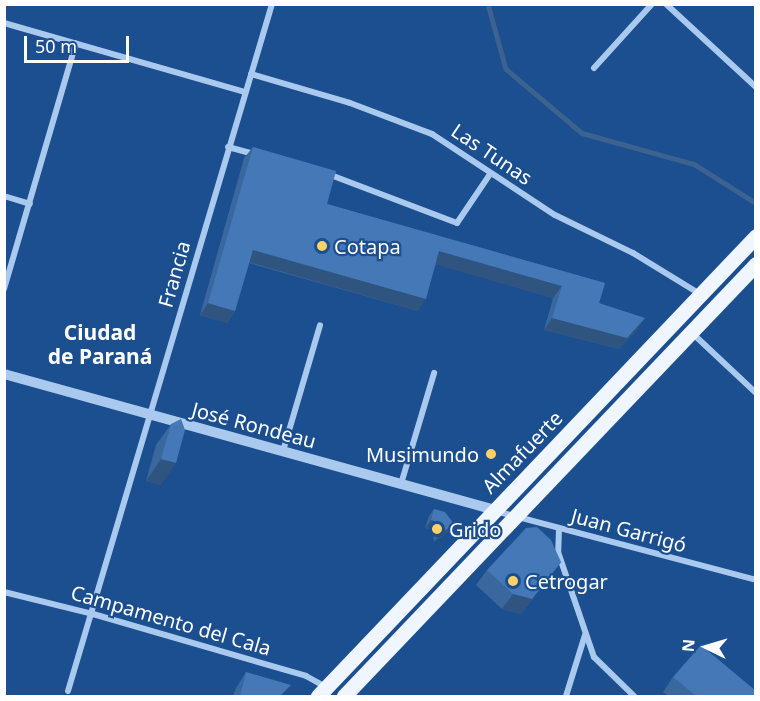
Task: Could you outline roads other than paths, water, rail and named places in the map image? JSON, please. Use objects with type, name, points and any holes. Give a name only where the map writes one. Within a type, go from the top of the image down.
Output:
[{"type":"main road","name":"Almafuerte","points":[[322,692],[756,236]]},
{"type":"main road","name":"Almafuerte","points":[[344,696],[756,264]]},
{"type":"street","name":"Francia","points":[[68,691],[93,614],[149,415],[272,4]]},
{"type":"street","points":[[594,68],[652,4]]},
{"type":"street","points":[[666,4],[756,87]]},
{"type":"street","points":[[4,23],[245,92]]},
{"type":"street","points":[[4,289],[76,43]]},
{"type":"street","name":"Las Tunas","points":[[251,74],[350,103],[432,134],[555,215],[633,253],[700,294]]},
{"type":"street","points":[[228,147],[262,156]]},
{"type":"street","points":[[319,171],[352,180],[457,223],[490,174]]},
{"type":"street","points":[[4,196],[30,204]]},
{"type":"street","points":[[283,452],[320,325]]},
{"type":"street","points":[[691,332],[756,393]]},
{"type":"street","points":[[401,484],[434,373]]},
{"type":"street","name":"José Rondeau","points":[[4,374],[495,510]]},
{"type":"street","name":"Juan Garrigó","points":[[495,510],[756,580]]},
{"type":"street","points":[[559,529],[558,552],[585,634],[600,668],[634,696]]},
{"type":"street","name":"Campamento del Cala","points":[[4,592],[93,614],[306,676],[322,692]]},
{"type":"street","points":[[566,696],[585,634]]},
{"type":"waterway","points":[[488,4],[506,69],[582,133],[694,164],[756,203]]},
{"type":"place","name":"Cotapa","points":[[322,246]]},
{"type":"place","name":"Musimundo","points":[[491,454]]},
{"type":"place","name":"Grido","points":[[437,529]]},
{"type":"place","name":"Cetrogar","points":[[513,581]]},
{"type":"district","name":"Ciudad de Paraná","points":[[100,344]]}]
